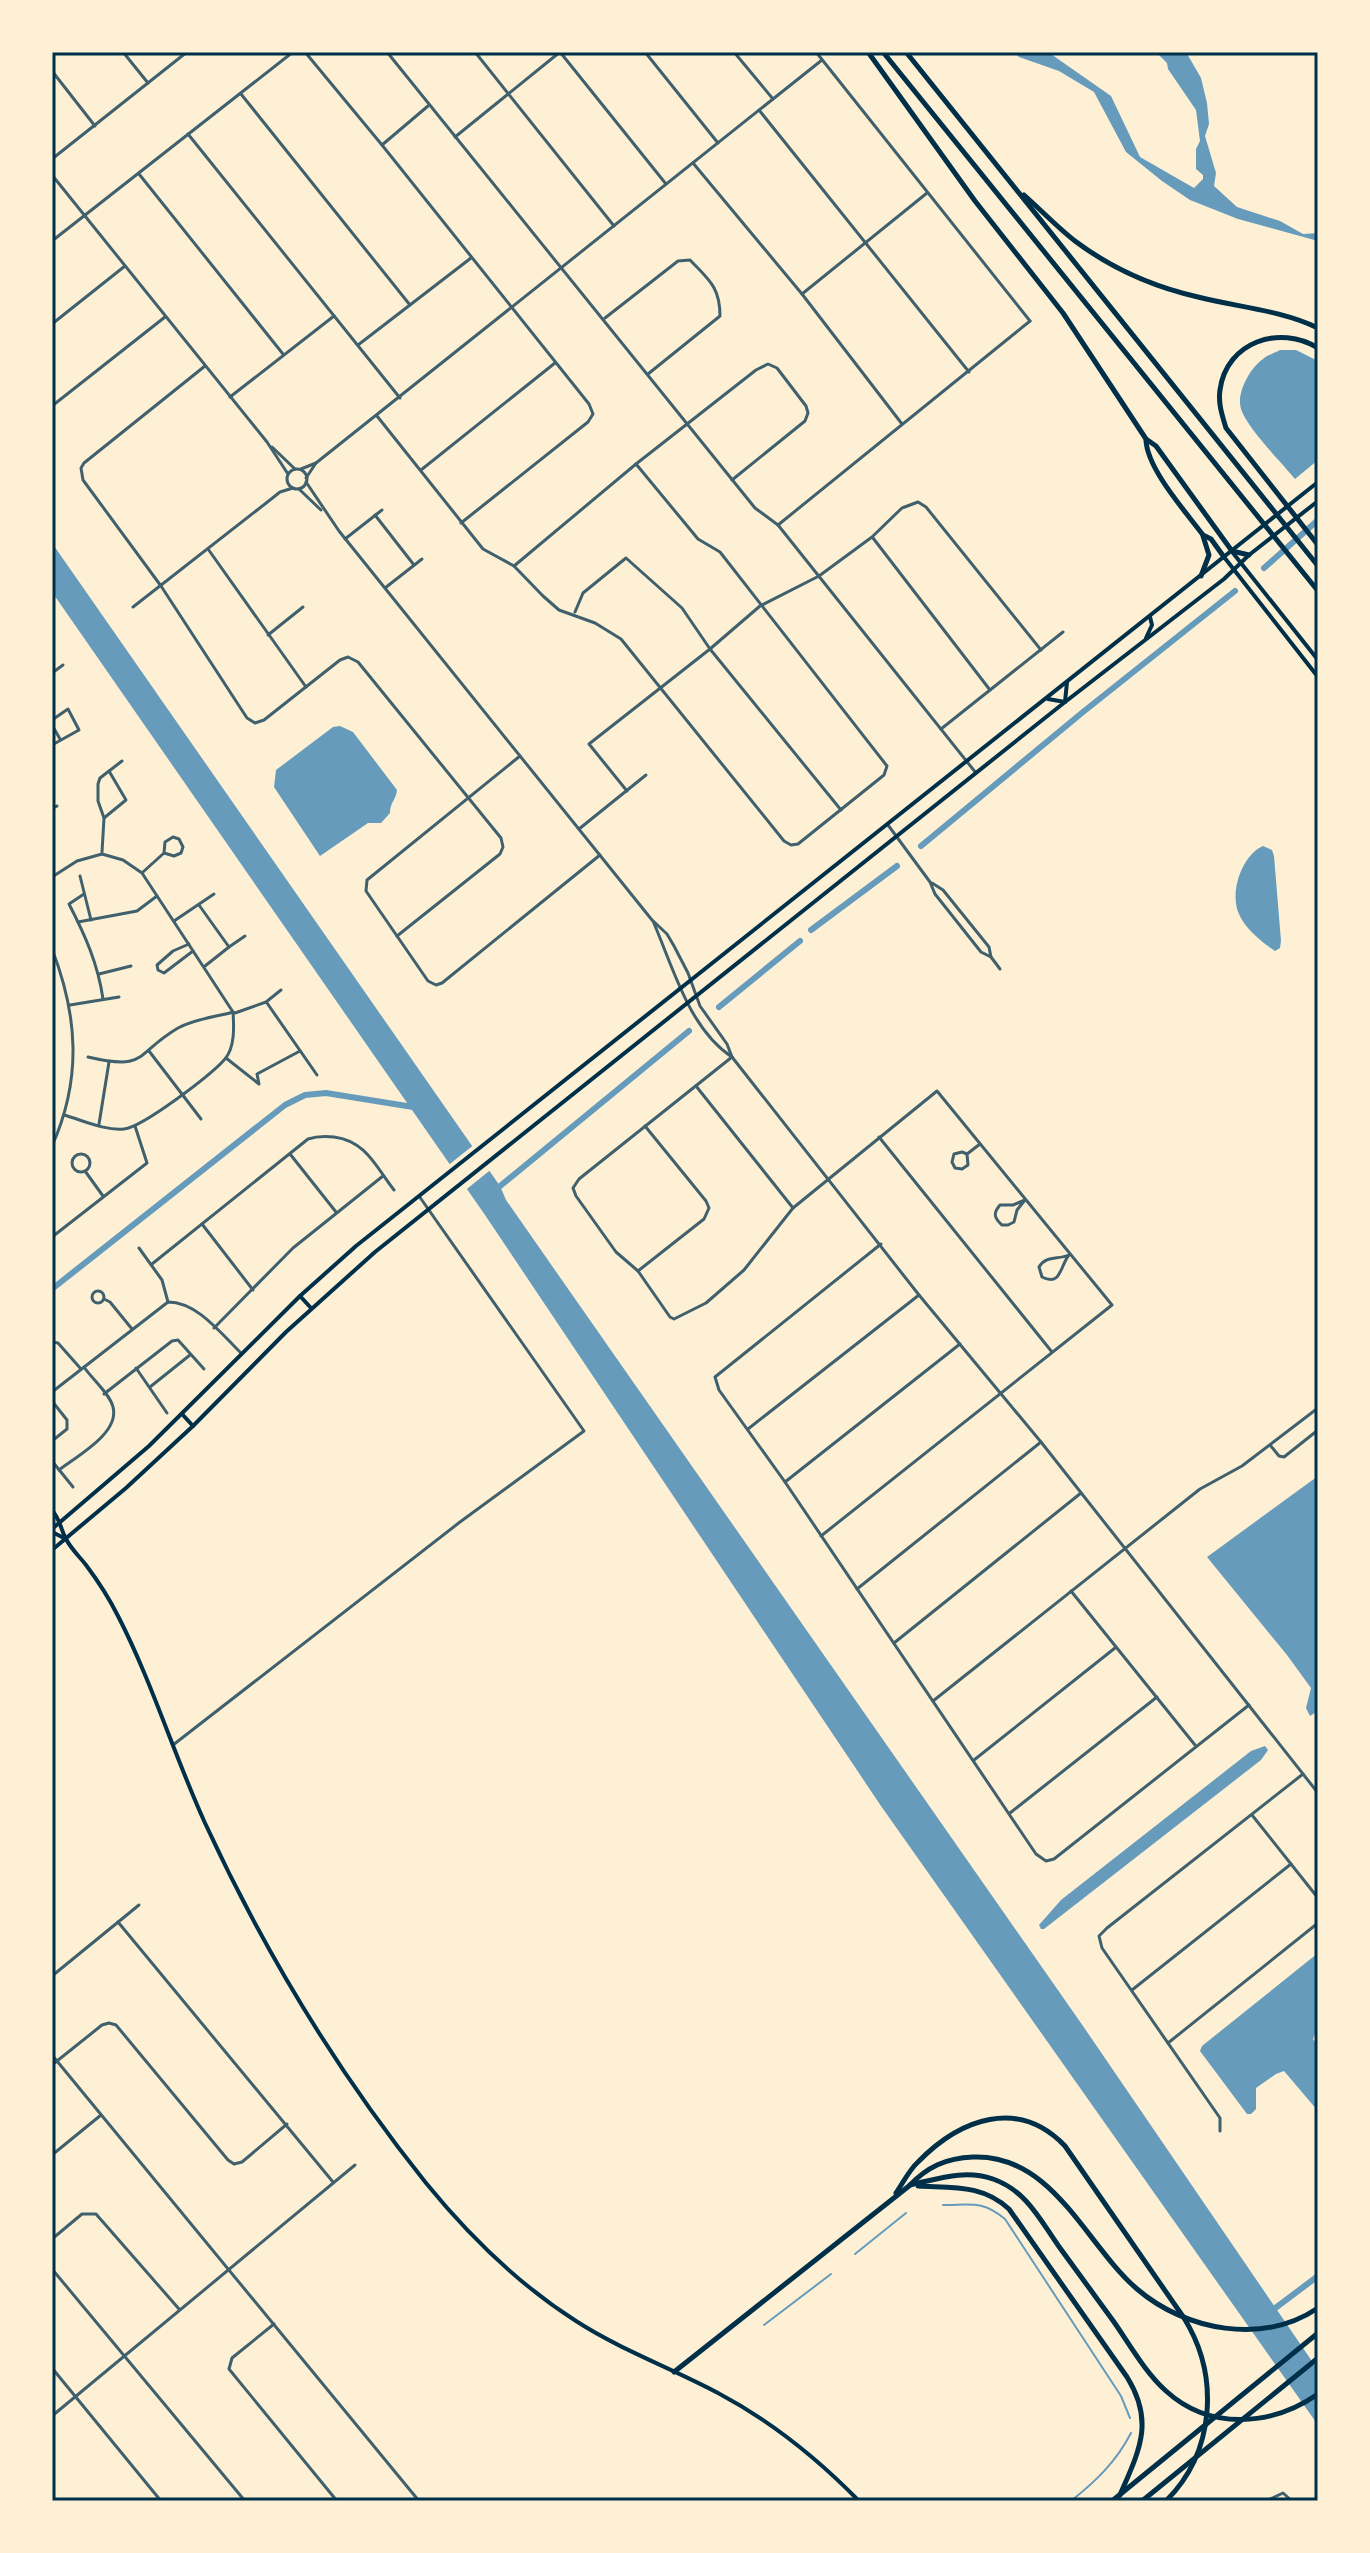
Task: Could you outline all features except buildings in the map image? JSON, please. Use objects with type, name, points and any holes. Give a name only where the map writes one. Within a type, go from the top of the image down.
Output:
[{"type":"highway","points":[[868,52],[963,184],[1072,326],[1146,439],[1156,446],[1232,551],[1249,555]]},
{"type":"highway","points":[[883,52],[1318,591]]},
{"type":"highway","points":[[906,52],[1318,566]]},
{"type":"highway","points":[[1014,187],[1076,242],[1119,269],[1173,291],[1298,319],[1318,328]]},
{"type":"highway","points":[[1318,348],[1282,336],[1260,340],[1236,356],[1225,372],[1220,389],[1220,409],[1226,428],[1318,545]]},
{"type":"highway","points":[[1146,439],[1146,452],[1203,535],[1209,555],[1201,576]]},
{"type":"highway","points":[[1203,535],[1211,539],[1224,557]]},
{"type":"highway","points":[[893,2197],[916,2163],[960,2129],[975,2122],[992,2118],[1022,2120],[1042,2128],[1065,2146],[1195,2337],[1203,2359],[1208,2382],[1207,2419],[1198,2454],[1166,2501]]},
{"type":"highway","points":[[674,2372],[909,2186],[924,2170],[956,2158],[985,2157],[1015,2165],[1032,2174],[1061,2199],[1095,2244],[1139,2291],[1170,2311],[1210,2325],[1243,2330],[1268,2329],[1294,2321],[1318,2308]]},
{"type":"highway","points":[[909,2186],[943,2176],[966,2174],[992,2179],[1023,2196],[1158,2383],[1190,2407],[1237,2420],[1278,2416],[1318,2394]]},
{"type":"highway","points":[[909,2186],[971,2188],[986,2193],[1009,2209],[1127,2377],[1139,2401],[1143,2428],[1137,2455],[1120,2495]]},
{"type":"highway","points":[[1112,2501],[1318,2333]]},
{"type":"highway","points":[[1142,2501],[1318,2359]]},
{"type":"main road","points":[[859,2501],[806,2450],[773,2426],[717,2392],[650,2362],[588,2328],[535,2292],[494,2259],[424,2180],[323,2038],[275,1959],[231,1878],[120,1620],[88,1567],[66,1539],[52,1531],[149,1446],[300,1296],[356,1246],[1318,482]]},
{"type":"main road","points":[[52,1550],[193,1426],[311,1308],[365,1260],[1318,501]]},
{"type":"main road","points":[[1232,551],[1318,660]]},
{"type":"main road","points":[[1224,557],[1318,677]]},
{"type":"main road","points":[[1143,643],[1151,630],[1149,616]]},
{"type":"main road","points":[[1065,702],[1067,682]]},
{"type":"main road","points":[[1044,700],[1065,702]]},
{"type":"main road","points":[[783,909],[792,920]]},
{"type":"main road","points":[[300,1296],[311,1308]]},
{"type":"main road","points":[[182,1414],[193,1426]]},
{"type":"main road","points":[[52,1510],[61,1521],[66,1539]]},
{"type":"street","points":[[123,52],[148,83]]},
{"type":"street","points":[[52,159],[187,52]]},
{"type":"street","points":[[52,241],[293,52]]},
{"type":"street","points":[[305,52],[589,404],[593,414],[588,422],[461,523]]},
{"type":"street","points":[[387,52],[732,480],[755,508],[778,525],[976,773]]},
{"type":"street","points":[[475,52],[614,226]]},
{"type":"street","points":[[455,137],[560,52],[666,184]]},
{"type":"street","points":[[645,52],[718,143]]},
{"type":"street","points":[[734,52],[773,99]]},
{"type":"street","points":[[778,525],[1030,321],[816,52]]},
{"type":"street","points":[[280,492],[288,476],[316,463],[377,416],[822,60]]},
{"type":"street","points":[[52,71],[95,126]]},
{"type":"street","points":[[241,94],[410,305]]},
{"type":"street","points":[[382,145],[429,105]]},
{"type":"street","points":[[759,110],[969,372]]},
{"type":"street","points":[[188,134],[400,398]]},
{"type":"street","points":[[693,163],[802,294],[902,424]]},
{"type":"street","points":[[139,174],[283,354]]},
{"type":"street","points":[[52,175],[267,442],[306,480],[345,539],[652,920],[667,934],[697,997],[732,1057]]},
{"type":"street","points":[[802,294],[927,193]]},
{"type":"street","points":[[358,345],[471,258]]},
{"type":"street","points":[[604,318],[678,261],[690,260],[708,279],[720,297],[720,316],[648,374]]},
{"type":"street","points":[[52,324],[125,266]]},
{"type":"street","points":[[230,397],[334,316]]},
{"type":"street","points":[[52,406],[166,317]]},
{"type":"street","points":[[421,470],[555,363]]},
{"type":"street","points":[[514,566],[636,464],[756,370],[768,364],[777,368],[808,413],[805,421],[732,480]]},
{"type":"street","points":[[205,366],[84,463],[81,468],[83,480],[161,586],[247,718],[255,723],[264,720],[348,657],[358,662],[501,838],[503,847],[500,854],[397,936]]},
{"type":"street","points":[[377,416],[483,549],[514,566],[559,610],[575,614],[621,639],[784,841],[791,845],[798,844],[884,775],[887,766],[720,552],[698,539],[636,464]]},
{"type":"street","points":[[267,442],[293,488]]},
{"type":"street","points":[[299,488],[316,463]]},
{"type":"street","points":[[133,607],[280,492],[299,488],[329,518]]},
{"type":"street","points":[[627,791],[589,744],[760,606],[819,576],[872,537],[902,508],[918,502],[926,507],[1041,650]]},
{"type":"street","points":[[345,539],[382,510]]},
{"type":"street","points":[[375,515],[414,565]]},
{"type":"street","points":[[872,537],[990,690]]},
{"type":"street","points":[[208,549],[306,687]]},
{"type":"street","points":[[575,614],[583,593],[626,558],[682,608],[710,649],[841,810]]},
{"type":"street","points":[[385,588],[422,559]]},
{"type":"street","points":[[268,635],[303,607]]},
{"type":"street","points":[[941,729],[1063,632]]},
{"type":"street","points":[[52,673],[63,665]]},
{"type":"street","points":[[52,745],[79,730],[68,709],[52,723],[60,739]]},
{"type":"street","points":[[520,756],[372,875],[365,885],[366,891],[428,981],[436,985],[442,983],[600,855]]},
{"type":"street","points":[[102,854],[104,818],[98,801],[98,784],[122,761]]},
{"type":"street","points":[[104,818],[126,800],[109,771]]},
{"type":"street","points":[[579,829],[646,775]]},
{"type":"street","points":[[52,808],[57,806]]},
{"type":"street","points":[[888,825],[930,882],[935,894],[981,952],[991,957]]},
{"type":"street","points":[[142,873],[164,853],[165,842],[173,837],[179,839],[183,847],[181,853],[174,856],[164,853]]},
{"type":"street","points":[[52,877],[77,861],[102,854],[123,860],[142,873],[233,1012],[235,1028],[226,1058],[158,1113],[135,1126],[118,1129],[64,1115]]},
{"type":"street","points":[[80,876],[91,920]]},
{"type":"street","points":[[930,882],[943,890],[989,947],[991,957],[1000,969]]},
{"type":"street","points":[[84,894],[69,904],[99,974],[103,999]]},
{"type":"street","points":[[174,921],[214,894]]},
{"type":"street","points":[[78,922],[137,911],[157,896]]},
{"type":"street","points":[[199,905],[229,947]]},
{"type":"street","points":[[652,920],[691,1013],[719,1048],[732,1057],[1318,1793]]},
{"type":"street","points":[[205,966],[245,936]]},
{"type":"street","points":[[189,944],[161,959],[158,970],[164,973],[193,951]]},
{"type":"street","points":[[52,949],[70,1005],[73,1029],[71,1082],[64,1115],[52,1146]]},
{"type":"street","points":[[99,974],[131,966]]},
{"type":"street","points":[[88,1057],[124,1063],[136,1060],[180,1027],[266,1002],[281,990]]},
{"type":"street","points":[[70,1005],[119,997]]},
{"type":"street","points":[[266,1002],[317,1075]]},
{"type":"street","points":[[149,1051],[201,1119]]},
{"type":"street","points":[[226,1058],[259,1084],[257,1074],[300,1051]]},
{"type":"street","points":[[732,1057],[579,1179],[573,1188],[616,1252],[638,1271],[666,1315],[674,1319],[706,1303],[744,1270],[793,1208],[937,1091],[1112,1305],[821,1536]]},
{"type":"street","points":[[99,1124],[109,1062]]},
{"type":"street","points":[[696,1086],[793,1208]]},
{"type":"street","points":[[52,1237],[147,1163],[135,1126]]},
{"type":"street","points":[[638,1271],[704,1219],[709,1208],[645,1126]]},
{"type":"street","points":[[152,1264],[315,1136],[348,1140],[361,1146],[394,1190]]},
{"type":"street","points":[[879,1137],[1052,1352]]},
{"type":"street","points":[[967,1154],[980,1144]]},
{"type":"street","points":[[79,1153],[89,1158],[90,1165],[85,1171],[77,1171],[72,1166],[73,1158],[79,1153]]},
{"type":"street","points":[[290,1154],[336,1212]]},
{"type":"street","points":[[954,1154],[967,1154],[968,1165],[962,1169],[955,1168],[952,1162],[954,1154]]},
{"type":"street","points":[[85,1171],[103,1196]]},
{"type":"street","points":[[214,1328],[293,1248],[383,1176]]},
{"type":"street","points":[[172,1746],[460,1522],[584,1431],[419,1196]]},
{"type":"street","points":[[1025,1200],[1017,1210],[1014,1222],[1002,1225],[995,1218],[1000,1205],[1013,1205],[1025,1200]]},
{"type":"street","points":[[202,1224],[253,1290]]},
{"type":"street","points":[[52,1226],[58,1231]]},
{"type":"street","points":[[881,1244],[715,1377],[719,1390],[785,1482],[1036,1854],[1046,1861],[1054,1859],[1249,1705]]},
{"type":"street","points":[[139,1248],[162,1280],[168,1302]]},
{"type":"street","points":[[1069,1255],[1062,1263],[1057,1279],[1050,1281],[1042,1277],[1039,1267],[1044,1259],[1058,1260],[1069,1255]]},
{"type":"street","points":[[748,1429],[919,1295]]},
{"type":"street","points":[[104,1299],[132,1329]]},
{"type":"street","points":[[52,1392],[168,1302],[179,1302],[194,1309],[242,1354]]},
{"type":"street","points":[[53,1340],[113,1405],[114,1417],[111,1428],[59,1470]]},
{"type":"street","points":[[104,1394],[172,1341],[178,1340],[204,1369]]},
{"type":"street","points":[[785,1482],[960,1344]]},
{"type":"street","points":[[150,1387],[190,1355]]},
{"type":"street","points":[[136,1368],[167,1413]]},
{"type":"street","points":[[52,1401],[67,1420],[67,1429],[52,1441]]},
{"type":"street","points":[[933,1701],[1200,1489],[1242,1466],[1318,1408]]},
{"type":"street","points":[[1270,1445],[1279,1456],[1284,1457],[1318,1430]]},
{"type":"street","points":[[857,1589],[1041,1442]]},
{"type":"street","points":[[52,1461],[73,1487]]},
{"type":"street","points":[[894,1643],[1081,1493]]},
{"type":"street","points":[[1071,1591],[1195,1745]]},
{"type":"street","points":[[974,1760],[1116,1647]]},
{"type":"street","points":[[1010,1813],[1157,1697]]},
{"type":"street","points":[[1220,2131],[1220,2118],[1102,1948],[1099,1936],[1303,1774]]},
{"type":"street","points":[[1252,1815],[1318,1898]]},
{"type":"street","points":[[1132,1990],[1291,1864]]},
{"type":"street","points":[[52,1976],[139,1905]]},
{"type":"street","points":[[118,1922],[333,2182]]},
{"type":"street","points":[[1168,2043],[1318,1923]]},
{"type":"street","points":[[52,2065],[102,2025],[109,2023],[116,2025],[234,2164],[242,2162],[287,2124]]},
{"type":"street","points":[[52,2055],[419,2501]]},
{"type":"street","points":[[52,2155],[101,2115]]},
{"type":"street","points":[[52,2416],[355,2165]]},
{"type":"street","points":[[52,2239],[82,2214],[96,2214],[179,2309]]},
{"type":"street","points":[[52,2269],[245,2501]]},
{"type":"street","points":[[274,2324],[232,2358],[229,2369],[337,2501]]},
{"type":"street","points":[[52,2368],[161,2501]]},
{"type":"street","points":[[1266,2501],[1283,2493],[1292,2501]]},
{"type":"water","points":[[1014,52],[1048,52],[1111,96],[1140,157],[1194,188],[1203,179],[1196,169],[1196,149],[1200,141],[1196,110],[1167,63],[1156,52],[1186,52],[1201,78],[1207,103],[1209,124],[1205,136],[1216,173],[1214,186],[1237,207],[1280,221],[1303,234],[1318,233],[1318,241],[1238,219],[1190,200],[1126,152],[1094,92],[1059,71],[1019,57]]},
{"type":"water","points":[[1280,350],[1296,350],[1318,361],[1318,460],[1295,479],[1250,426],[1240,403],[1242,389],[1253,368]]},
{"type":"water","points":[[52,543],[1083,2026],[1318,2370],[1318,2425],[881,1806],[485,1215],[52,592]]},
{"type":"water","points":[[340,726],[353,732],[397,790],[390,813],[381,823],[368,823],[320,856],[274,787],[276,770],[333,727]]},
{"type":"water","points":[[1263,846],[1272,850],[1274,856],[1281,941],[1280,948],[1275,951],[1250,930],[1236,905],[1239,876],[1249,857]]},
{"type":"water","points":[[1318,1476],[1318,1711],[1310,1716],[1306,1708],[1311,1688],[1207,1557]]},
{"type":"water","points":[[1265,1746],[1268,1750],[1261,1760],[1041,1929],[1039,1925],[1061,1900],[1251,1751]]},
{"type":"water","points":[[1318,1953],[1318,2026],[1313,2039],[1318,2046],[1318,2111],[1284,2071],[1256,2088],[1256,2109],[1247,2114],[1200,2051],[1202,2046]]},
{"type":"pier","points":[[475,1144],[493,1168],[463,1192],[446,1167]]},
{"type":"waterway","points":[[1264,568],[1318,520]]},
{"type":"waterway","points":[[921,846],[1235,591]]},
{"type":"waterway","points":[[811,930],[897,866]]},
{"type":"waterway","points":[[719,1007],[800,941]]},
{"type":"waterway","points":[[494,1191],[689,1031]]},
{"type":"waterway","points":[[52,1289],[285,1105],[305,1095],[326,1093],[413,1107]]},
{"type":"waterway","points":[[943,2205],[983,2206],[1005,2219],[1121,2396],[1130,2418]]},
{"type":"waterway","points":[[855,2254],[906,2213]]},
{"type":"waterway","points":[[764,2325],[831,2274]]},
{"type":"waterway","points":[[1270,2312],[1318,2276]]},
{"type":"waterway","points":[[1071,2501],[1105,2470],[1131,2433]]}]
